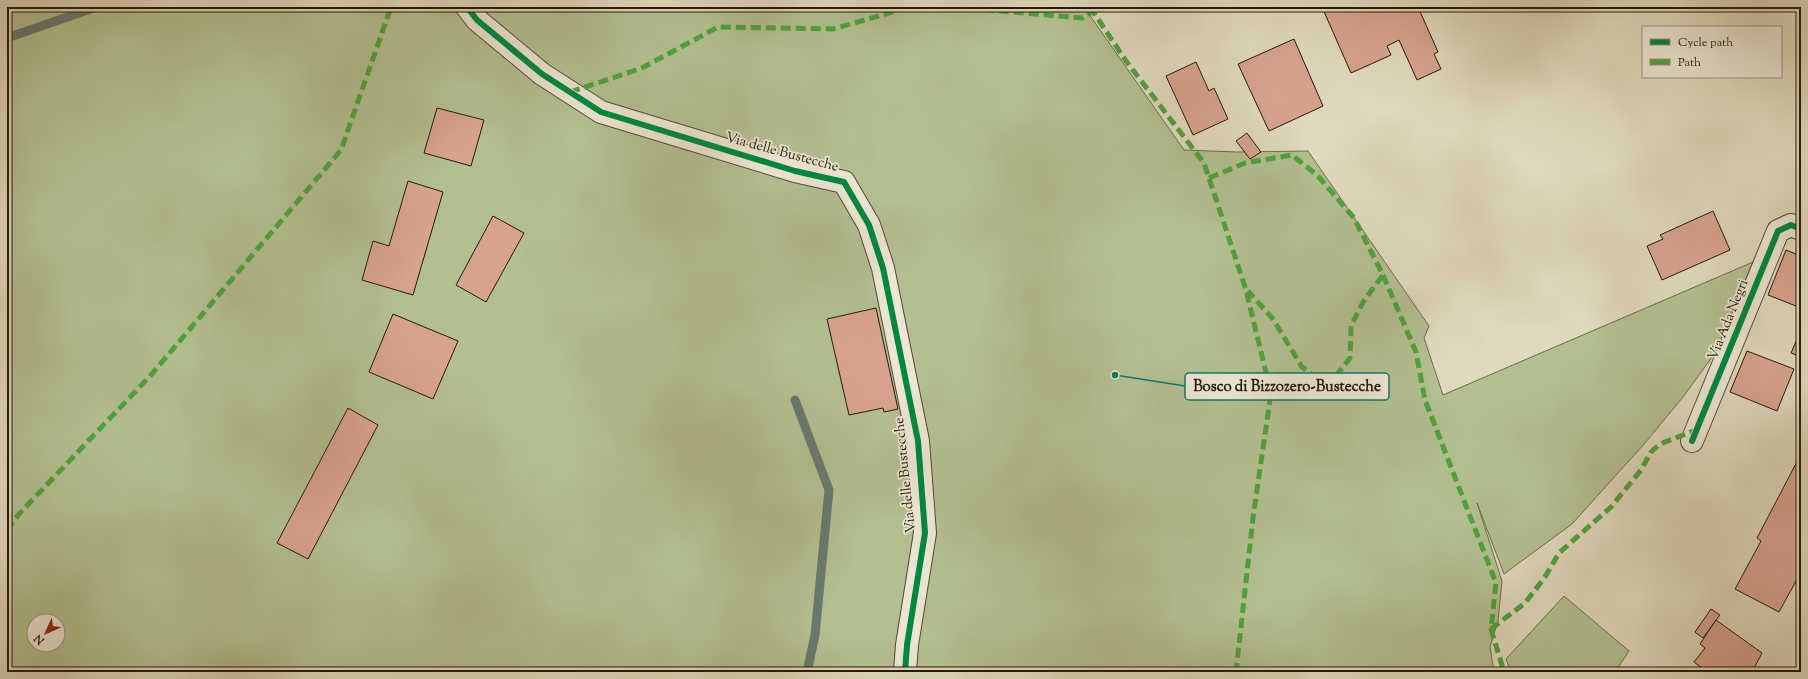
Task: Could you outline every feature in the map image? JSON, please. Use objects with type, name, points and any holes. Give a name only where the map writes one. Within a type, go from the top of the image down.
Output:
[{"type":"street","name":"Via delle Bustecche","points":[[467,7],[478,20],[542,74],[601,112],[795,171],[844,182],[869,225],[883,268],[918,441],[925,534],[907,645],[905,672]]},
{"type":"street","name":"Via Ada Negri","points":[[1692,441],[1778,231],[1791,225],[1801,229]]},
{"type":"green space","points":[[7,7],[1084,7],[1184,150],[1237,152],[1308,151],[1429,326],[1424,338],[1443,395],[1753,262],[1718,349],[1683,397],[1645,443],[1572,524],[1504,574],[1477,503],[1502,581],[1498,621],[1490,647],[1494,672],[7,672]]},
{"type":"green space","points":[[1564,596],[1629,651],[1615,672],[1511,672],[1506,659]]},
{"type":"building","points":[[1322,7],[1418,7],[1438,52],[1434,54],[1441,69],[1417,80],[1399,40],[1387,46],[1391,55],[1351,73]]},
{"type":"building","points":[[1294,39],[1323,106],[1269,131],[1238,64]]},
{"type":"building","points":[[1196,62],[1209,91],[1214,88],[1228,119],[1193,135],[1166,76]]},
{"type":"building","points":[[437,108],[484,120],[471,166],[424,153]]},
{"type":"building","points":[[1247,133],[1261,152],[1250,159],[1236,141]]},
{"type":"building","points":[[408,181],[443,192],[413,295],[362,280],[373,241],[389,246]]},
{"type":"building","points":[[1713,211],[1730,250],[1662,280],[1647,246],[1663,239],[1660,235]]},
{"type":"building","points":[[493,216],[524,233],[486,302],[456,285]]},
{"type":"building","points":[[1786,250],[1801,256],[1801,308],[1768,295]]},
{"type":"building","points":[[876,308],[898,409],[884,412],[883,408],[849,415],[827,319]]},
{"type":"building","points":[[393,314],[458,341],[433,399],[369,372]]},
{"type":"building","points":[[1798,337],[1801,338],[1801,357],[1791,353]]},
{"type":"building","points":[[1747,351],[1794,369],[1777,411],[1730,392]]},
{"type":"building","points":[[348,408],[378,425],[308,559],[277,543]]},
{"type":"building","points":[[1801,454],[1801,572],[1779,612],[1735,589],[1761,541],[1757,538]]},
{"type":"building","points":[[1711,609],[1720,615],[1703,638],[1695,632]]},
{"type":"building","points":[[1716,620],[1762,653],[1752,672],[1707,672],[1694,662],[1705,648],[1700,644]]},
{"type":"waterway","points":[[7,38],[96,7]]},
{"type":"waterway","points":[[795,400],[829,490],[815,635],[807,672]]},
{"type":"marked path","points":[[7,530],[18,515],[151,375],[341,150],[391,7]]},
{"type":"marked path","points":[[570,92],[642,68],[718,27],[833,29],[910,7]]},
{"type":"marked path","points":[[954,7],[1082,18],[1092,12]]},
{"type":"marked path","points":[[1090,7],[1126,61],[1204,163],[1246,290],[1271,393],[1253,518],[1236,672]]},
{"type":"marked path","points":[[1209,178],[1245,163],[1292,155],[1318,176],[1354,218],[1383,275],[1363,302],[1351,326],[1350,358],[1336,376],[1322,382],[1302,367],[1273,319],[1248,291]]},
{"type":"marked path","points":[[1383,275],[1416,352],[1425,400],[1496,583],[1491,629],[1504,672]]},
{"type":"marked path","points":[[1491,629],[1525,603],[1545,577],[1559,553],[1611,507],[1641,470],[1651,452],[1660,444],[1696,430]]},
{"type":"cycle path","points":[[467,7],[477,20],[542,74],[601,112],[795,171],[844,182],[869,225],[883,268],[918,441],[925,533],[907,645],[905,672]]},
{"type":"cycle path","points":[[1692,441],[1778,231],[1791,225],[1801,229]]},
{"type":"place","name":"Bosco di Bizzozero-Bustecche","points":[[1115,375]]}]
